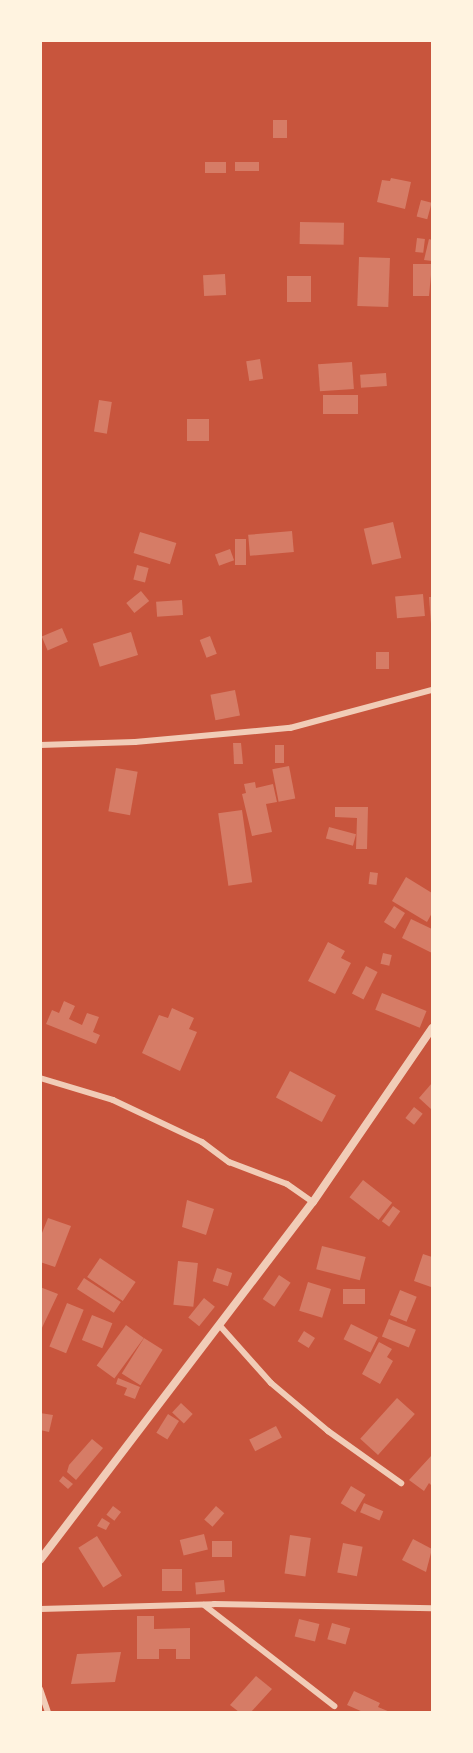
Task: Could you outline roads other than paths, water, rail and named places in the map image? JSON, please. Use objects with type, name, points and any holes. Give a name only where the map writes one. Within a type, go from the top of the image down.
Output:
[{"type":"street","points":[[40,745],[135,742],[290,728],[432,690]]},
{"type":"street","points":[[40,1560],[221,1327],[313,1202],[432,1028]]},
{"type":"street","points":[[40,1078],[113,1100],[202,1142],[229,1162],[287,1184],[313,1202]]},
{"type":"street","points":[[221,1327],[271,1383],[328,1431],[401,1483]]},
{"type":"street","points":[[203,1604],[334,1706]]},
{"type":"street","points":[[40,1609],[203,1604],[432,1608]]},
{"type":"street","points":[[40,1689],[48,1713]]}]
